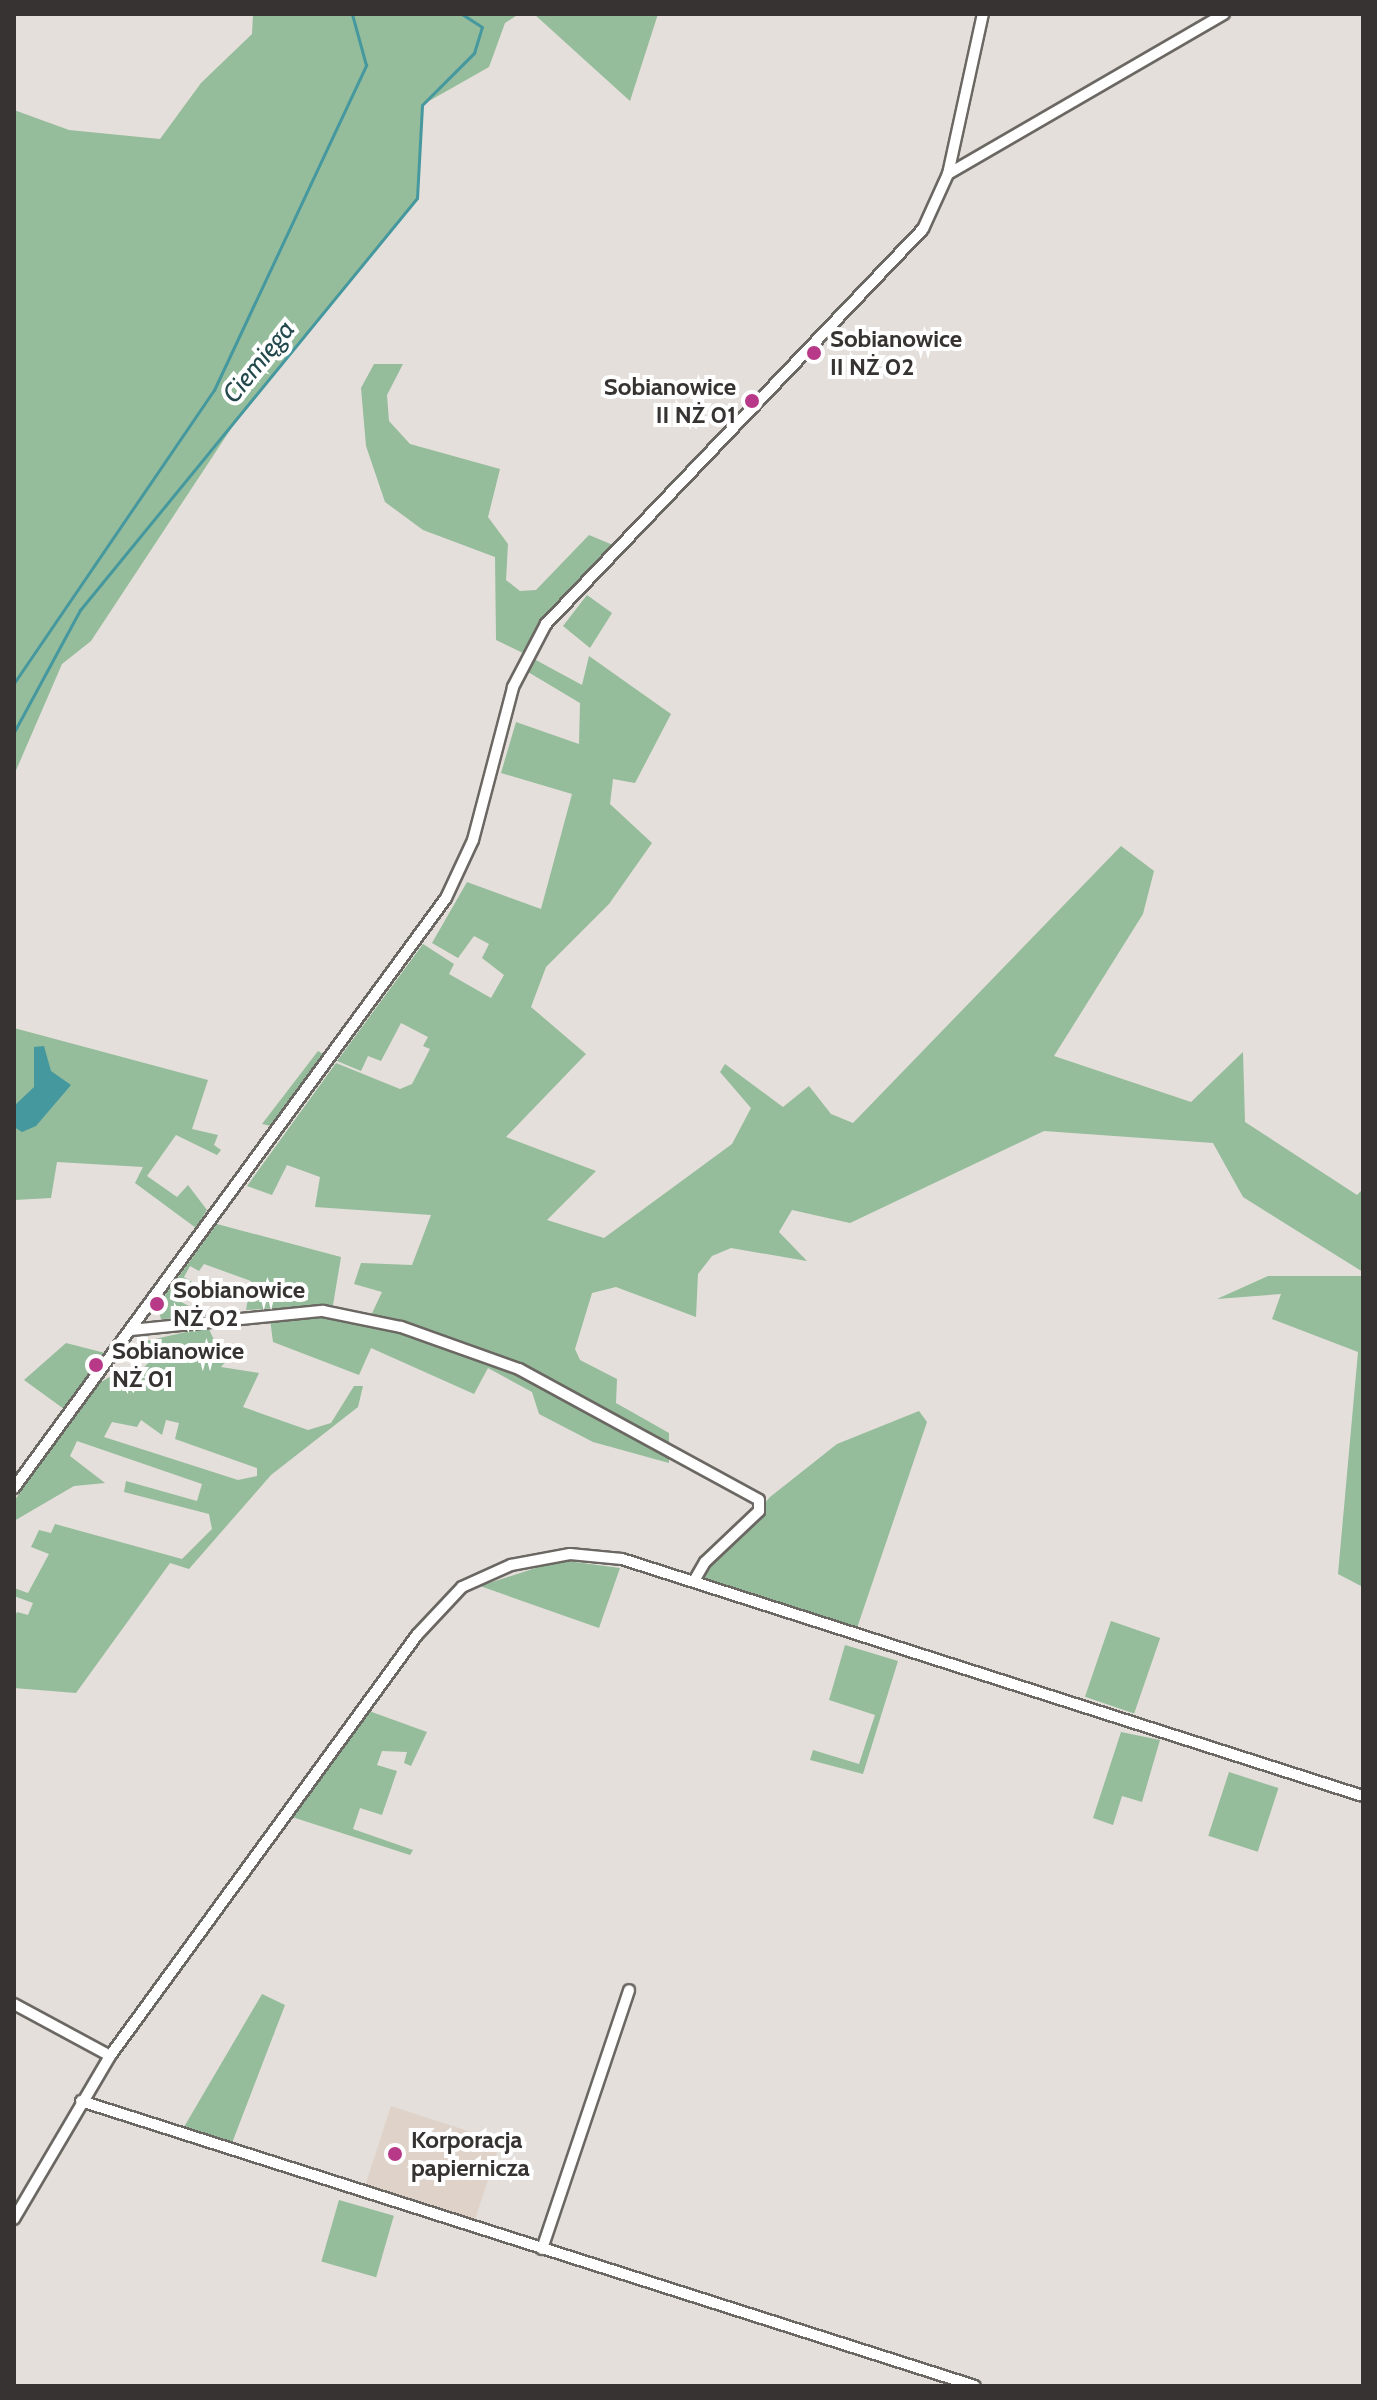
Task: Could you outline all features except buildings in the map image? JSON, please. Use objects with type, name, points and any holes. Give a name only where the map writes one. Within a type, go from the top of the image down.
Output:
[{"type":"street","points":[[15,1484],[446,898],[473,840],[513,687],[541,632],[912,244],[948,174],[983,14]]},
{"type":"street","points":[[948,174],[1224,14]]},
{"type":"street","points":[[148,1307],[161,1323]]},
{"type":"street","points":[[131,1330],[161,1323],[310,1310],[355,1314],[519,1369],[759,1500],[759,1511],[705,1562],[694,1581]]},
{"type":"street","points":[[14,2219],[110,2056],[449,1598],[499,1569],[570,1554],[622,1559],[1363,1796]]},
{"type":"street","points":[[542,2249],[629,1990]]},
{"type":"street","points":[[14,2004],[110,2056]]},
{"type":"street","points":[[81,2101],[975,2386]]},
{"type":"shaded area","points":[[391,2106],[500,2142],[474,2221],[365,2186]]},
{"type":"green space","points":[[253,14],[519,14],[505,23],[489,67],[422,105],[417,198],[244,409],[91,641],[62,664],[14,775],[14,110],[69,130],[160,139],[201,83],[252,34]]},
{"type":"green space","points":[[534,14],[658,14],[630,101]]},
{"type":"green space","points":[[374,364],[403,364],[387,395],[389,421],[410,444],[500,469],[488,517],[508,544],[506,580],[520,591],[536,590],[589,535],[613,545],[523,653],[496,640],[495,557],[423,530],[385,502],[366,446],[361,388]]},
{"type":"green space","points":[[587,595],[612,613],[590,648],[563,626]]},
{"type":"green space","points":[[589,656],[671,714],[635,783],[613,779],[610,804],[652,843],[609,904],[546,967],[531,1007],[586,1054],[506,1137],[596,1171],[547,1220],[604,1238],[732,1144],[751,1108],[720,1072],[725,1064],[783,1107],[809,1086],[831,1114],[853,1123],[1121,846],[1154,871],[1143,914],[1054,1056],[1191,1102],[1243,1052],[1245,1122],[1357,1195],[1363,1189],[1363,1272],[1243,1197],[1213,1143],[1044,1131],[850,1223],[792,1210],[779,1232],[807,1261],[731,1248],[712,1256],[698,1274],[696,1317],[616,1287],[592,1293],[575,1349],[580,1360],[617,1379],[616,1403],[669,1433],[669,1463],[593,1442],[539,1414],[532,1392],[488,1368],[474,1394],[371,1348],[359,1375],[273,1342],[270,1319],[315,1315],[367,1324],[382,1292],[354,1284],[361,1263],[412,1265],[431,1215],[315,1207],[320,1177],[287,1165],[272,1195],[247,1186],[336,1063],[400,1089],[412,1084],[430,1049],[423,1046],[428,1037],[401,1023],[381,1061],[368,1056],[361,1071],[337,1061],[423,944],[454,964],[449,974],[491,998],[504,975],[482,958],[489,944],[474,936],[458,958],[432,943],[467,882],[541,909],[572,794],[501,773],[516,722],[579,744],[580,703],[528,672],[534,659],[582,685]]},
{"type":"green space","points":[[14,1028],[208,1080],[192,1129],[218,1135],[214,1145],[221,1150],[217,1155],[176,1135],[147,1176],[177,1197],[188,1185],[207,1210],[196,1228],[135,1183],[143,1167],[57,1162],[51,1198],[14,1200]]},
{"type":"green space","points":[[318,1051],[323,1054],[271,1126],[262,1124]]},
{"type":"green space","points":[[217,1224],[341,1257],[333,1305],[246,1310],[251,1281],[204,1264],[199,1271],[190,1266],[184,1277],[197,1285],[182,1284],[175,1299],[189,1306],[190,1318],[161,1319],[157,1306]]},
{"type":"green space","points":[[1268,1276],[1363,1276],[1363,1587],[1338,1574],[1358,1352],[1272,1319],[1281,1294],[1217,1299]]},
{"type":"green space","points":[[208,1327],[221,1355],[236,1349],[221,1367],[259,1373],[243,1407],[308,1430],[331,1423],[354,1386],[363,1386],[358,1407],[271,1475],[189,1569],[170,1563],[76,1693],[14,1688],[14,1619],[17,1612],[28,1615],[33,1603],[14,1596],[14,1588],[28,1593],[49,1554],[31,1547],[39,1530],[51,1533],[55,1524],[182,1559],[212,1529],[209,1514],[124,1492],[126,1481],[197,1501],[202,1484],[77,1441],[70,1456],[105,1483],[74,1486],[14,1521],[14,1501],[98,1384],[124,1368],[134,1378],[151,1360],[127,1356],[133,1344]],"holes":[[[141,1420],[162,1435],[166,1420],[179,1423],[175,1439],[257,1468],[257,1476],[238,1480],[104,1437],[112,1422],[137,1427]]]},
{"type":"green space","points":[[66,1343],[105,1353],[64,1409],[24,1380]]},
{"type":"green space","points":[[919,1411],[927,1422],[857,1628],[699,1577],[770,1497],[837,1444]]},
{"type":"green space","points":[[560,1560],[620,1568],[599,1628],[480,1586]]},
{"type":"green space","points":[[1111,1621],[1160,1638],[1134,1714],[1085,1697]]},
{"type":"green space","points":[[845,1645],[898,1661],[863,1774],[810,1760],[813,1750],[859,1764],[875,1715],[829,1700]]},
{"type":"green space","points":[[369,1711],[427,1732],[411,1766],[404,1763],[407,1752],[382,1751],[377,1765],[397,1771],[382,1815],[360,1808],[353,1829],[413,1850],[410,1855],[292,1817]]},
{"type":"green space","points":[[1121,1732],[1160,1740],[1142,1802],[1122,1796],[1113,1825],[1093,1818]]},
{"type":"green space","points":[[1229,1772],[1278,1788],[1258,1852],[1208,1836]]},
{"type":"green space","points":[[262,1994],[285,2005],[232,2143],[184,2127]]},
{"type":"green space","points":[[339,2200],[394,2216],[376,2277],[321,2262]]},
{"type":"water","points":[[44,1046],[51,1071],[71,1085],[36,1126],[22,1132],[14,1127],[14,1106],[34,1087],[34,1047]]},
{"type":"waterway","points":[[14,683],[214,390],[366,65],[352,14]]},
{"type":"waterway","name":"Ciemięga","points":[[14,732],[80,610],[417,198],[422,105],[474,53],[482,27],[462,14]]},
{"type":"place","name":"Sobianowice II NŻ 02","points":[[814,353]]},
{"type":"place","name":"Sobianowice II NŻ 01","points":[[752,401]]},
{"type":"place","name":"Sobianowice NŻ 02","points":[[157,1304]]},
{"type":"place","name":"Sobianowice NŻ 01","points":[[96,1365]]},
{"type":"place","name":"Korporacja papiernicza","points":[[395,2154]]}]
